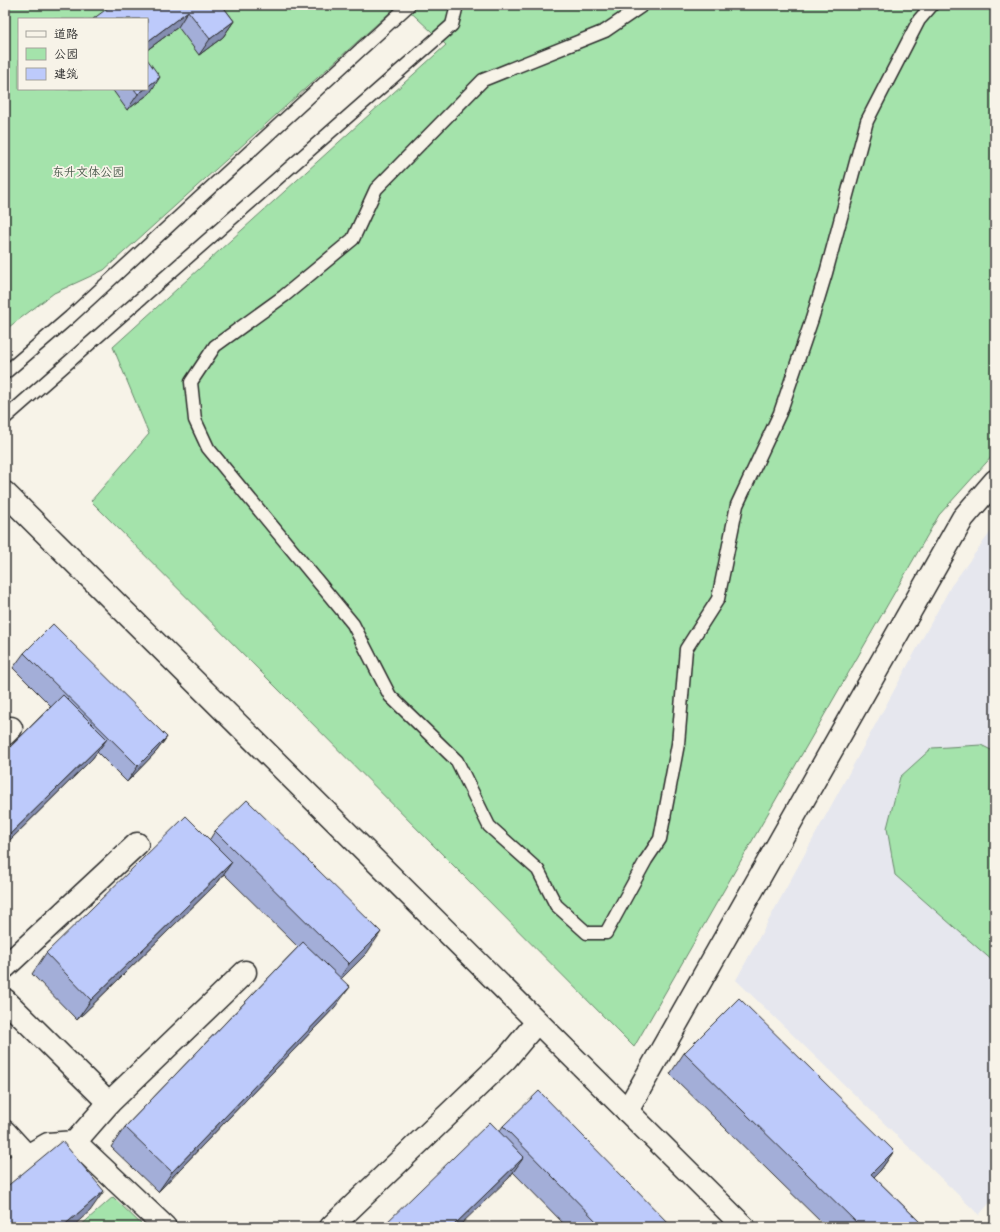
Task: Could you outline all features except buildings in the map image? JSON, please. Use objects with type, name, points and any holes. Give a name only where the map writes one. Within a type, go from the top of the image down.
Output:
[{"type":"street","points":[[626,1111],[964,518],[995,481]]},
{"type":"street","points":[[5,493],[744,1227]]},
{"type":"street","points":[[5,967],[138,844]]},
{"type":"street","points":[[5,1175],[27,1156],[48,1144],[75,1142],[110,1103],[245,972]]},
{"type":"street","points":[[5,1000],[110,1103]]},
{"type":"street","points":[[331,1227],[506,1059],[537,1022]]},
{"type":"street","points":[[5,1132],[27,1156]]},
{"type":"street","points":[[75,1142],[165,1227]]},
{"type":"lane","points":[[5,373],[76,312],[409,5]]},
{"type":"lane","points":[[5,418],[452,25],[457,5]]},
{"type":"lane","points":[[642,5],[605,31],[483,80],[376,189],[353,239],[284,296],[215,346],[191,382],[194,420],[208,448],[353,624],[390,696],[457,760],[489,826],[538,870],[556,905],[588,932],[606,933],[646,860],[660,839],[678,744],[686,649],[718,599],[737,505],[780,414],[826,273],[868,121],[920,20],[932,5]]},
{"type":"shaded area","points":[[995,526],[995,1197],[979,1215],[736,980],[951,586]]},
{"type":"green space","name":"东升文体公园","points":[[5,5],[398,5],[104,270],[54,293],[5,330]]},
{"type":"green space","points":[[403,5],[995,5],[995,453],[939,515],[634,1047],[91,501],[149,434],[113,347],[446,45]]},
{"type":"green space","points":[[981,745],[995,752],[995,963],[895,875],[887,828],[900,777],[932,748]]},
{"type":"green space","points":[[113,1197],[144,1227],[79,1227]]}]
